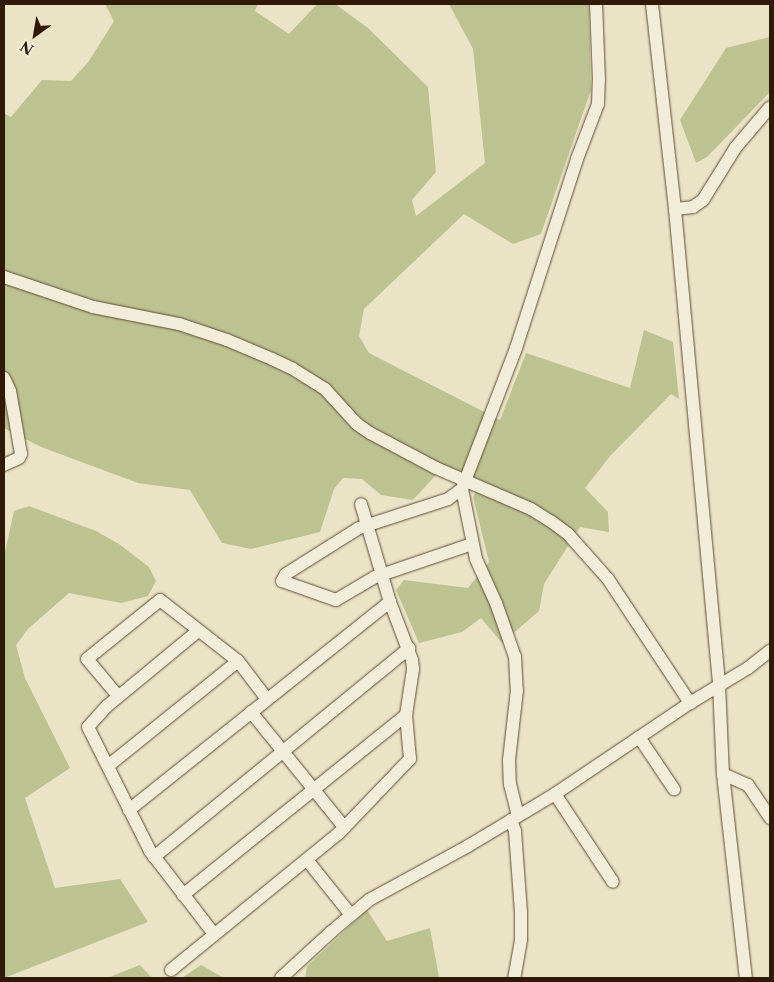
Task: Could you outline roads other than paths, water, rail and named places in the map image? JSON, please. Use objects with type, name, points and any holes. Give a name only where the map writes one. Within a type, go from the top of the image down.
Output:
[{"type":"street","points":[[472,544],[381,575],[336,600],[282,581],[286,574],[359,528],[448,499],[464,485],[516,348],[577,160],[598,104],[600,81],[596,4]]},
{"type":"street","points":[[652,4],[675,209],[720,684],[723,774],[746,978]]},
{"type":"street","points":[[675,209],[693,206],[703,200],[736,147],[770,107]]},
{"type":"street","points":[[4,277],[92,307],[179,324],[227,340],[272,359],[293,369],[325,389],[358,424],[370,433],[464,485],[531,509],[568,534],[608,579],[690,703]]},
{"type":"street","points":[[4,378],[10,391],[21,454],[19,458],[4,465]]},
{"type":"street","points":[[464,485],[472,544],[480,570],[496,603],[515,657],[517,690],[509,760],[510,784],[515,817],[521,940],[514,978]]},
{"type":"street","points":[[171,970],[307,860],[344,827],[410,759],[406,715],[413,669],[409,648],[381,575],[361,504]]},
{"type":"street","points":[[118,696],[87,659],[160,600],[238,661],[267,699]]},
{"type":"street","points":[[129,810],[390,602]]},
{"type":"street","points":[[198,631],[118,696],[88,726],[154,857],[214,934]]},
{"type":"street","points":[[154,857],[409,648]]},
{"type":"street","points":[[281,978],[351,915],[378,894],[468,846],[555,794],[690,703],[748,668],[770,651]]},
{"type":"street","points":[[108,766],[238,661]]},
{"type":"street","points":[[251,712],[344,827]]},
{"type":"street","points":[[183,895],[406,715]]},
{"type":"street","points":[[639,738],[674,789]]},
{"type":"street","points":[[723,774],[748,785],[770,818]]},
{"type":"street","points":[[555,794],[613,882]]},
{"type":"street","points":[[307,860],[351,915]]}]
